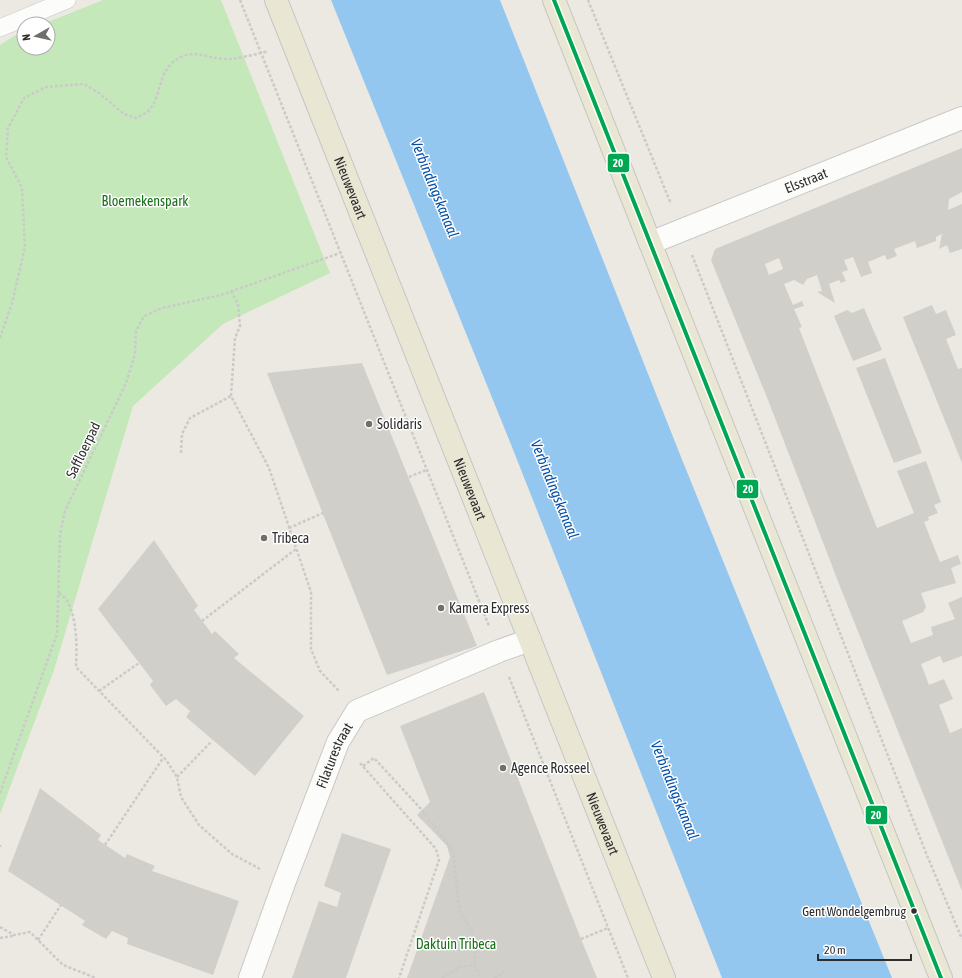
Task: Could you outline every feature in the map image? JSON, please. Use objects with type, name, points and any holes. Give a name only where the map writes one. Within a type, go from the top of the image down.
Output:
[{"type":"main road","name":"Nieuwevaart","points":[[276,0],[664,978]]},
{"type":"main road","points":[[554,0],[942,978]]},
{"type":"street","name":"Elsstraat","points":[[650,243],[962,118]]},
{"type":"street","name":"Filaturestraat","points":[[250,978],[284,882],[338,742],[357,711],[530,640]]},
{"type":"lane","points":[[0,28],[67,0]]},
{"type":"path","points":[[240,0],[260,54],[628,978]]},
{"type":"path","points":[[588,0],[682,231],[926,853],[962,939]]},
{"type":"path","points":[[0,338],[12,303],[25,247],[22,188],[6,157],[8,128],[24,98],[46,87],[84,84],[99,93],[124,114],[136,118],[147,112],[156,100],[159,85],[167,68],[179,58],[198,53],[224,60],[260,54],[293,43]]},
{"type":"path","name":"Saffloerpad","points":[[0,792],[57,634],[60,535],[65,512],[126,383],[135,354],[136,331],[144,316],[162,308],[221,295],[340,253]]},
{"type":"path","points":[[231,291],[238,304],[240,326],[235,338],[231,396],[269,468],[311,592],[311,649],[320,671],[357,711]]},
{"type":"path","points":[[181,453],[182,434],[190,418],[231,396]]},
{"type":"path","points":[[409,477],[426,470]]},
{"type":"path","points":[[289,528],[323,513]]},
{"type":"path","points":[[202,621],[296,549]]},
{"type":"path","points":[[58,593],[67,601],[74,623],[77,651],[76,667],[163,758],[177,777],[181,797],[199,825],[232,854],[284,882]]},
{"type":"path","points":[[99,691],[139,663]]},
{"type":"path","points":[[177,777],[212,741]]},
{"type":"path","points":[[338,742],[363,766],[436,849],[439,860],[399,978]]},
{"type":"path","points":[[105,845],[163,758]]},
{"type":"path","points":[[363,766],[374,758],[422,810],[453,851],[459,909],[477,942],[474,965],[481,978]]},
{"type":"path","points":[[38,940],[61,905]]},
{"type":"path","points":[[0,926],[14,936]]},
{"type":"path","points":[[581,939],[608,928]]},
{"type":"path","points":[[0,938],[30,932],[63,965],[96,978]]},
{"type":"path","points":[[443,978],[461,967],[474,965]]},
{"type":"path","points":[[494,978],[504,972]]},
{"type":"green space","name":"Bloemekenspark","points":[[103,0],[221,0],[330,273],[223,324],[133,406],[54,670],[0,814],[0,45],[16,35],[16,56],[56,56],[56,19]]},
{"type":"water","name":"Verbindingskanaal","points":[[331,0],[500,0],[681,457],[892,978],[722,978],[510,442]]},
{"type":"building","points":[[962,148],[962,192],[949,199],[948,210],[962,204],[962,249],[950,253],[947,245],[939,249],[942,234],[936,237],[936,241],[917,248],[915,241],[894,249],[897,256],[887,260],[885,255],[868,262],[872,273],[861,277],[853,257],[844,260],[848,270],[842,272],[846,281],[841,283],[839,280],[829,284],[835,303],[817,292],[822,291],[817,275],[807,279],[803,285],[794,280],[784,284],[793,305],[802,301],[804,306],[794,309],[802,327],[799,328],[877,528],[914,513],[897,471],[926,461],[941,502],[934,505],[938,513],[928,517],[929,520],[924,522],[940,562],[958,555],[961,564],[951,568],[956,583],[921,593],[926,607],[923,612],[902,621],[911,643],[933,635],[931,627],[955,619],[948,603],[962,597],[962,656],[943,663],[940,656],[921,664],[929,685],[944,679],[953,699],[939,705],[950,733],[962,728],[962,891],[841,589],[768,400],[711,260],[715,249]],"holes":[[[779,258],[783,269],[769,275],[765,264]]]},
{"type":"building","points":[[932,305],[936,314],[946,310],[956,335],[946,339],[958,369],[962,368],[962,463],[903,317]]},
{"type":"building","points":[[864,308],[882,350],[853,361],[834,316],[847,310],[852,313]]},
{"type":"building","points":[[885,358],[922,453],[894,463],[856,368]]},
{"type":"building","points":[[362,363],[477,646],[387,675],[267,373]]},
{"type":"building","points":[[154,540],[198,606],[194,610],[212,634],[215,631],[239,654],[234,658],[304,716],[255,776],[186,717],[190,711],[176,699],[166,706],[150,685],[153,681],[98,609]]},
{"type":"building","points":[[484,692],[597,978],[407,978],[450,857],[447,846],[417,815],[430,802],[400,726]]},
{"type":"building","points":[[40,788],[101,835],[98,840],[125,858],[127,854],[155,866],[152,871],[239,901],[213,975],[127,944],[128,938],[112,931],[106,939],[82,925],[85,921],[8,871]]},
{"type":"building","points":[[342,833],[391,849],[346,978],[292,978],[319,901],[337,907],[341,893],[324,886]]},
{"type":"transit line","name":"20","points":[[554,0],[941,978]]},
{"type":"place","name":"Solidaris","points":[[369,424]]},
{"type":"place","name":"Tribeca","points":[[264,538]]},
{"type":"place","name":"Kamera Express","points":[[441,608]]},
{"type":"place","name":"Agence Rosseel","points":[[503,768]]},
{"type":"place","name":"Gent Wondelgembrug","points":[[914,911]]},
{"type":"park label","name":"Daktuin Tribeca","points":[[456,944]]}]
